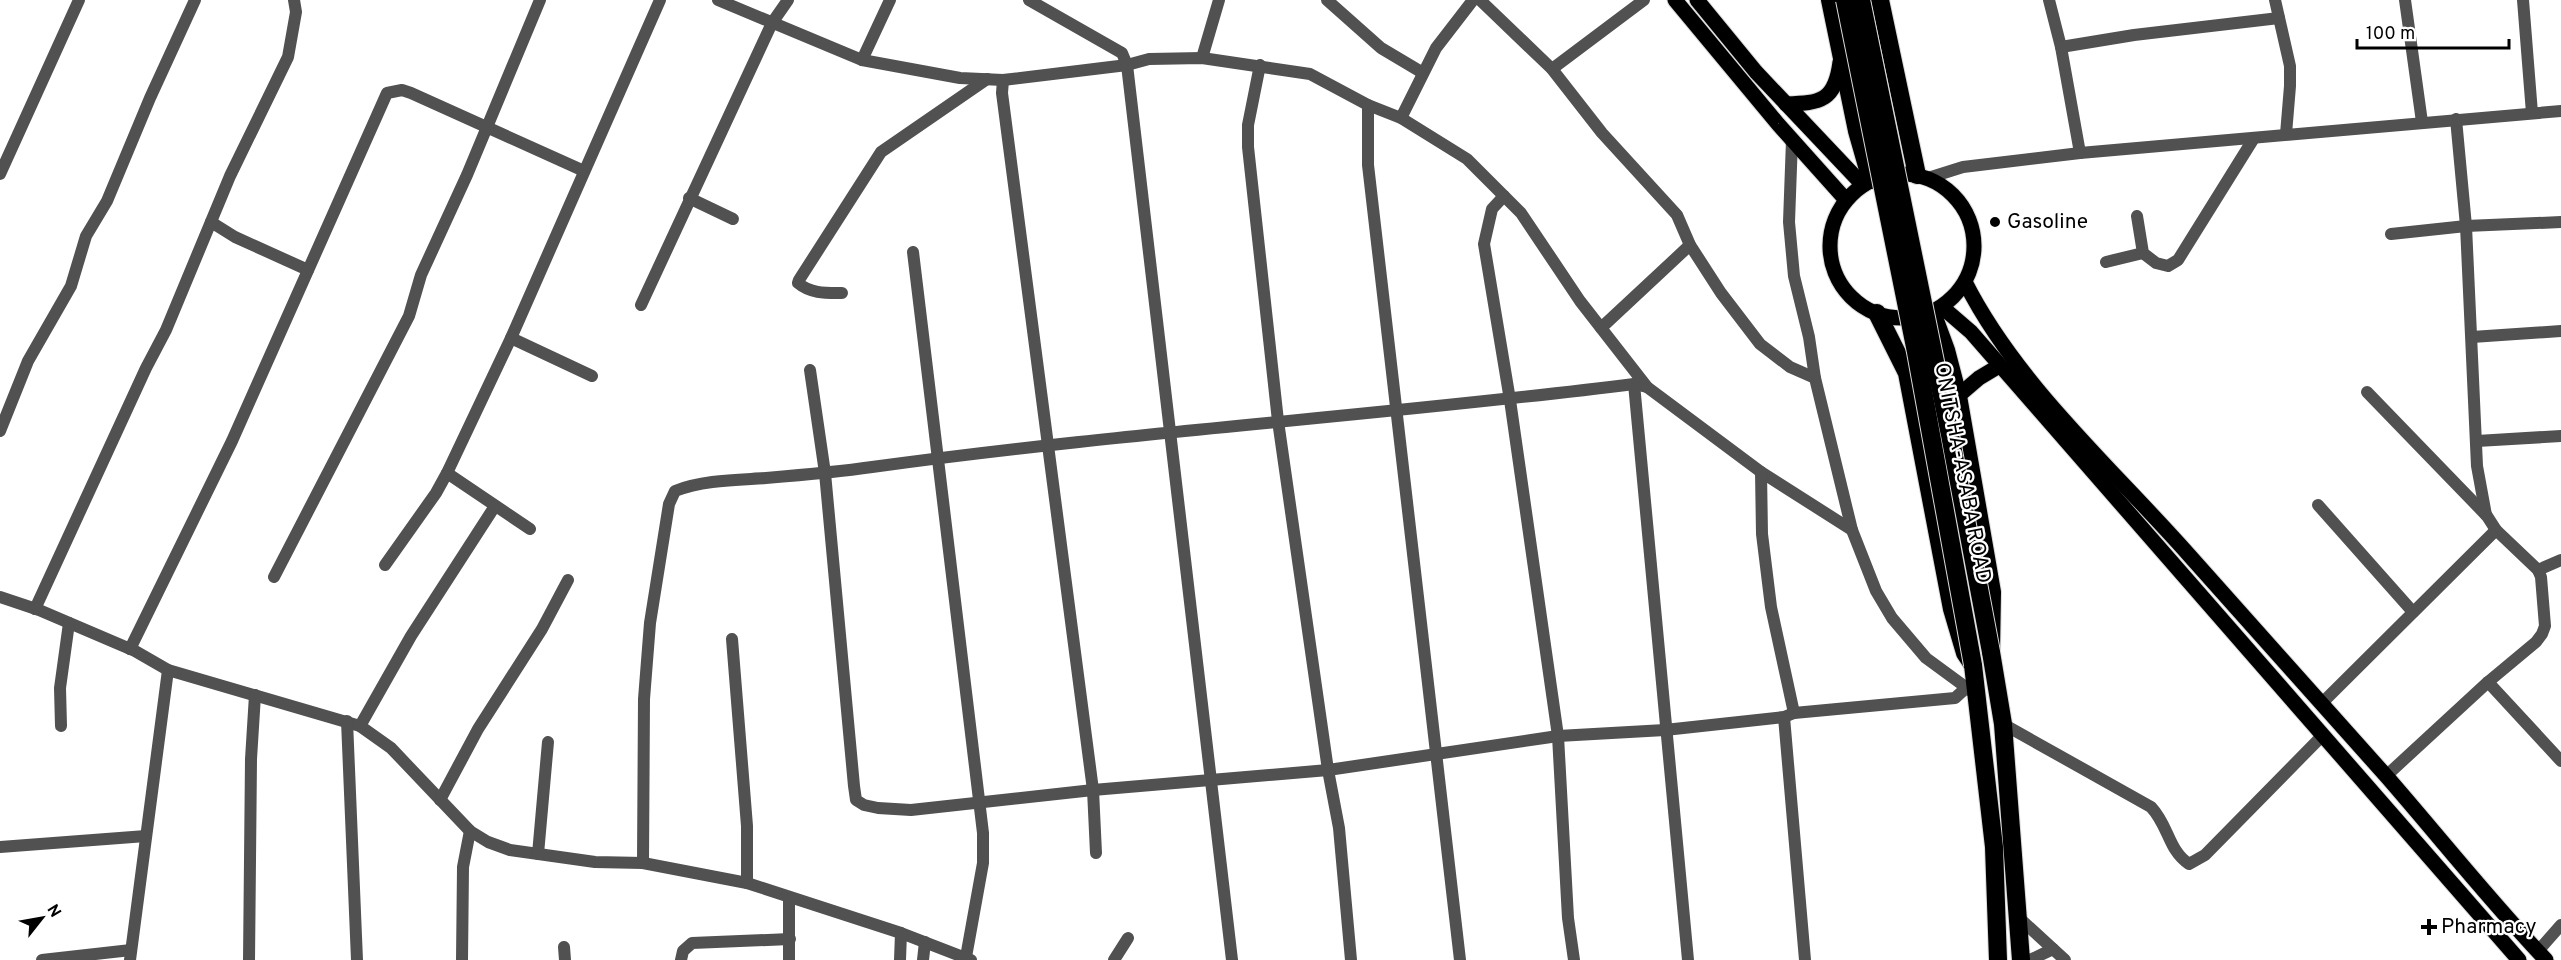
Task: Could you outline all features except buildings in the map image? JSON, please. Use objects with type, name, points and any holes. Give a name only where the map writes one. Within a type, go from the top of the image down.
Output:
[{"type":"highway","points":[[1830,0],[1867,183]]},
{"type":"highway","name":"ONITSHA-ASABA ROAD","points":[[1845,0],[1921,374],[1973,665],[1972,692],[1994,847],[1998,960]]},
{"type":"highway","points":[[1861,0],[1950,435],[1991,652],[2002,724],[2021,960]]},
{"type":"highway","points":[[1880,0],[1922,177]]},
{"type":"highway","points":[[1937,309],[1958,396],[1992,592],[1991,652]]},
{"type":"highway","points":[[1876,313],[1907,373],[1952,609],[1965,653],[1973,665]]},
{"type":"main road","points":[[1675,0],[1867,183]]},
{"type":"main road","points":[[1697,0],[1723,44],[1792,140],[1846,200]]},
{"type":"main road","points":[[1786,104],[1821,100],[1834,90],[1839,77],[1842,53]]},
{"type":"main road","points":[[1894,174],[1922,177],[1938,183],[1956,198],[1968,217],[1974,238],[1974,250],[1965,282],[1958,292],[1937,309],[1899,318],[1876,313],[1866,309],[1849,294],[1833,265],[1830,253],[1832,231],[1846,200],[1867,183],[1894,174]]},
{"type":"main road","points":[[1965,282],[1983,318],[2008,354],[2386,776],[2542,956]]},
{"type":"main road","points":[[1937,309],[1971,332],[2519,960]]},
{"type":"main road","points":[[1958,396],[1979,378],[1999,366]]},
{"type":"street","points":[[0,174],[79,0]]},
{"type":"street","points":[[0,431],[28,361],[71,286],[86,236],[107,201],[150,98],[195,0]]},
{"type":"street","points":[[36,609],[146,368],[166,330],[230,176],[288,57],[296,12],[294,0]]},
{"type":"street","points":[[274,578],[409,316],[421,275],[467,175],[540,0]]},
{"type":"street","points":[[385,565],[436,493],[447,473],[511,338],[660,0]]},
{"type":"street","points":[[718,0],[862,60],[960,78],[1003,80],[1126,65],[1149,59],[1202,57],[1310,74],[1368,105],[1401,118],[1467,159],[1521,213],[1580,301],[1647,387],[1761,472],[1852,530]]},
{"type":"street","points":[[641,305],[772,23],[788,0]]},
{"type":"street","points":[[862,60],[890,0]]},
{"type":"street","points":[[1029,0],[1122,53],[1126,65],[1232,960]]},
{"type":"street","points":[[1202,57],[1219,0]]},
{"type":"street","points":[[1327,0],[1381,48],[1423,73]]},
{"type":"street","points":[[1401,118],[1436,48],[1473,0]]},
{"type":"street","points":[[1480,0],[1552,69],[1602,133],[1677,214],[1690,245],[1721,293],[1760,344],[1790,367],[1815,378]]},
{"type":"street","points":[[1552,69],[1644,0]]},
{"type":"street","points":[[2049,0],[2061,47],[2080,153]]},
{"type":"street","points":[[2275,0],[2290,66],[2286,134]]},
{"type":"street","points":[[2405,0],[2422,122]]},
{"type":"street","points":[[2523,0],[2532,113]]},
{"type":"street","points":[[2061,47],[2134,35],[2279,18]]},
{"type":"street","points":[[1260,65],[1247,136],[1278,422],[1338,828],[1351,960]]},
{"type":"street","points":[[842,293],[808,290],[798,283],[876,157],[987,79]]},
{"type":"street","points":[[1003,80],[1002,93],[1093,790],[1096,853]]},
{"type":"street","points":[[130,650],[232,441],[387,93],[402,90],[411,93],[584,171]]},
{"type":"street","points":[[1368,105],[1368,165],[1460,960]]},
{"type":"street","points":[[1922,177],[1963,167],[2080,153],[2561,111]]},
{"type":"street","points":[[2457,119],[2466,226],[2477,466],[2487,516]]},
{"type":"street","points":[[2137,216],[2143,253],[2156,263],[2168,266],[2178,260],[2254,138]]},
{"type":"street","points":[[1792,140],[1789,222],[1794,276],[1809,337],[1815,378],[1852,530],[1876,591],[1892,618],[1926,658],[1972,692]]},
{"type":"street","points":[[1504,196],[1492,209],[1484,244],[1510,400],[1558,736],[1568,918],[1574,960]]},
{"type":"street","points":[[689,198],[733,219]]},
{"type":"street","points":[[211,222],[235,237],[308,270]]},
{"type":"street","points":[[2391,234],[2466,226],[2561,222]]},
{"type":"street","points":[[1601,328],[1690,245]]},
{"type":"street","points":[[0,597],[69,623],[168,670],[360,726],[391,748],[470,831],[503,848],[595,862],[643,863],[747,883],[789,899],[901,933],[969,959],[983,863],[983,833],[914,252]]},
{"type":"street","points":[[2106,261],[2143,253]]},
{"type":"street","points":[[2472,337],[2561,331]]},
{"type":"street","points":[[511,338],[592,376]]},
{"type":"street","points":[[810,370],[825,473],[856,800],[864,805],[911,810],[978,801],[1328,770],[1558,736],[1665,730],[1955,698],[1972,692]]},
{"type":"street","points":[[643,863],[645,688],[652,612],[669,504],[675,491],[686,487],[731,480],[825,473],[937,458],[1169,433],[1510,400],[1634,384],[1647,387]]},
{"type":"street","points":[[1634,384],[1688,960]]},
{"type":"street","points":[[2367,392],[2487,516],[2496,530],[2538,570],[2541,577],[2545,626],[2536,642],[2488,682],[2386,776]]},
{"type":"street","points":[[2477,441],[2561,436]]},
{"type":"street","points":[[1761,472],[1762,534],[1771,607],[1789,715],[1805,960]]},
{"type":"street","points":[[447,473],[530,530]]},
{"type":"street","points":[[360,726],[411,636],[495,506]]},
{"type":"street","points":[[2318,506],[2414,612]]},
{"type":"street","points":[[2321,704],[2496,530]]},
{"type":"street","points":[[2538,570],[2561,560]]},
{"type":"street","points":[[440,800],[478,729],[542,629],[568,579]]},
{"type":"street","points":[[61,726],[60,688],[69,623]]},
{"type":"street","points":[[732,639],[747,826],[747,883]]},
{"type":"street","points":[[42,960],[131,955],[168,670]]},
{"type":"street","points":[[2488,682],[2561,761]]},
{"type":"street","points":[[249,960],[251,759],[255,695]]},
{"type":"street","points":[[347,721],[357,960]]},
{"type":"street","points":[[2002,724],[2151,807],[2161,818],[2173,848],[2180,858],[2189,864],[2205,855],[2323,735]]},
{"type":"street","points":[[538,854],[548,742]]},
{"type":"street","points":[[462,960],[463,867],[470,831]]},
{"type":"street","points":[[0,847],[146,836]]},
{"type":"street","points":[[789,899],[789,960]]},
{"type":"street","points":[[2017,916],[2065,960]]},
{"type":"street","points":[[2542,956],[2561,925]]},
{"type":"street","points":[[900,960],[901,933]]},
{"type":"street","points":[[1114,960],[1128,938]]},
{"type":"street","points":[[681,960],[683,951],[692,943],[790,939]]},
{"type":"street","points":[[923,960],[925,942]]},
{"type":"street","points":[[2030,960],[2053,949]]},
{"type":"place","name":"Gasoline","points":[[1995,222]]},
{"type":"place","name":"Pharmacy","points":[[2429,927]]}]
